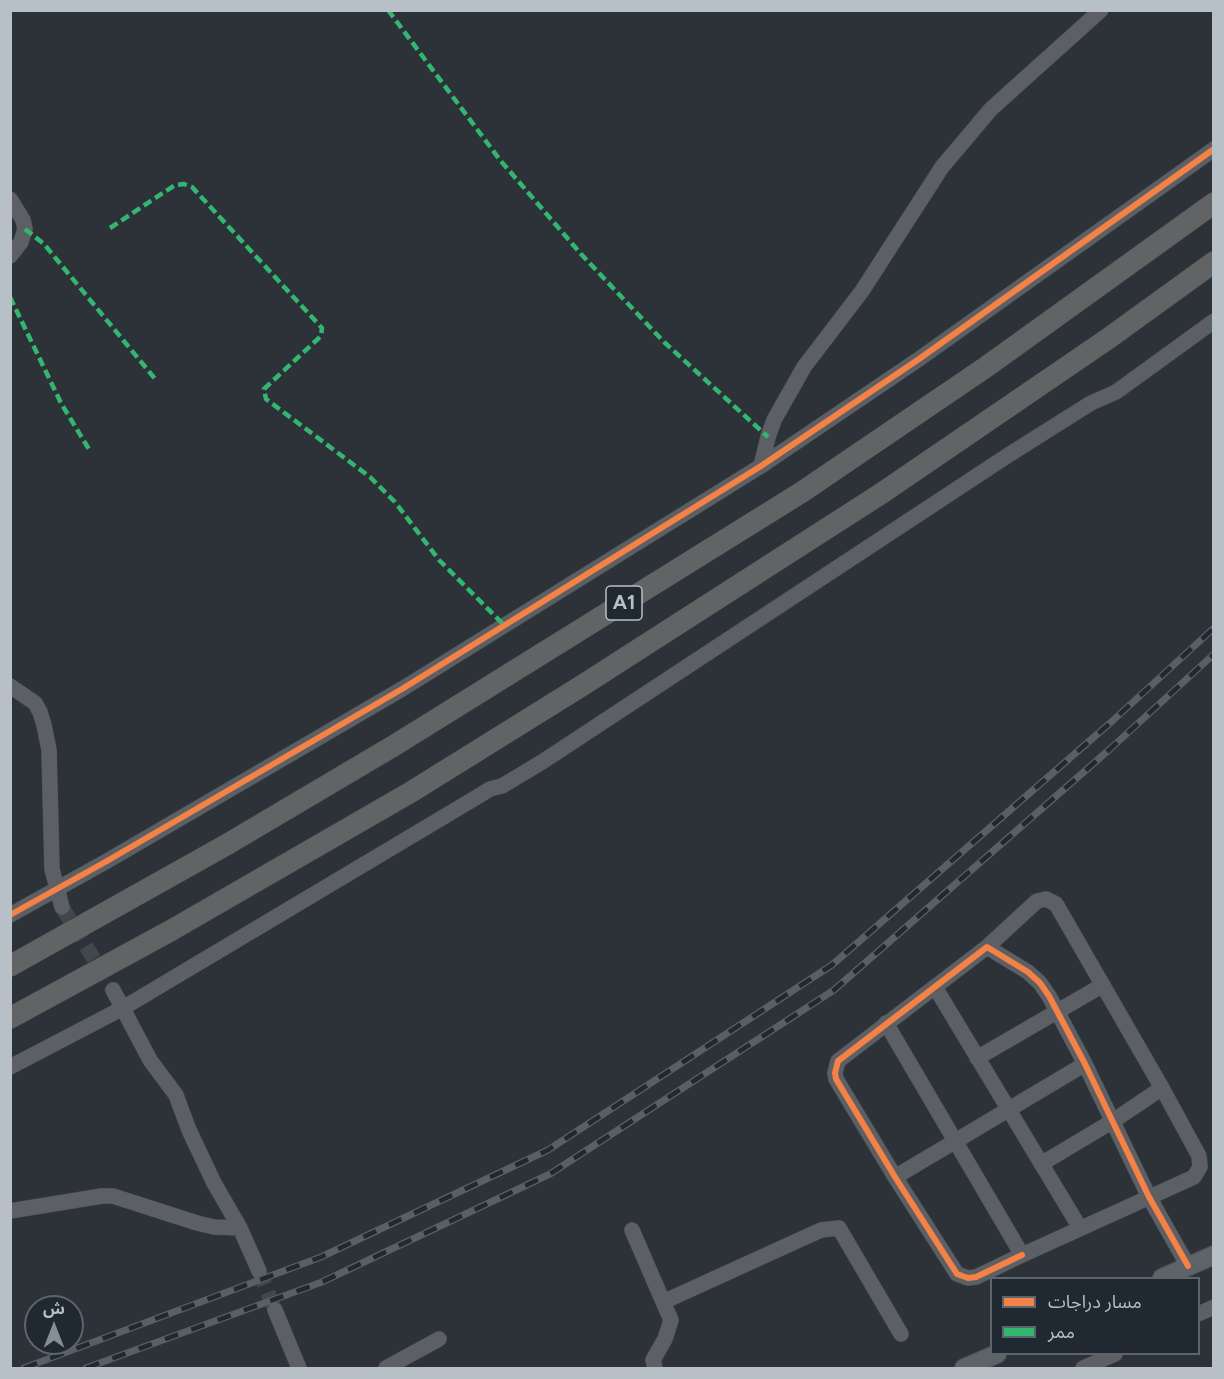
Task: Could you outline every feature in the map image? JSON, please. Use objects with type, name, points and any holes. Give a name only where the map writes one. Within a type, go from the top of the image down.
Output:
[{"type":"highway","name":"A1","points":[[10,966],[226,845],[394,746],[802,492],[986,367],[1214,203]]},
{"type":"highway","name":"A1","points":[[10,1018],[170,932],[411,792],[602,673],[882,493],[1109,338],[1214,262]]},
{"type":"main road","points":[[1174,1274],[1214,1255]]},
{"type":"main road","points":[[964,1368],[993,1355]]},
{"type":"street","points":[[761,466],[774,420],[804,367],[862,291],[942,167],[991,109],[1101,10]]},
{"type":"street","points":[[10,915],[402,689],[761,466],[919,359],[1214,149]]},
{"type":"street","points":[[10,199],[23,220],[25,229],[21,242],[10,256]]},
{"type":"street","points":[[10,1067],[123,1008],[484,793],[502,786],[542,762],[1010,454],[1090,404],[1116,392],[1214,321]]},
{"type":"street","points":[[10,686],[35,703],[44,725],[49,750],[51,849],[56,890],[62,907]]},
{"type":"street","points":[[1051,900],[1056,904],[1162,1088],[1198,1156],[1200,1167],[1194,1177],[976,1277],[968,1278],[957,1274],[895,1177],[836,1079],[835,1073],[838,1061],[987,947],[1037,901],[1051,900]]},
{"type":"street","points":[[987,947],[1028,972],[1040,983],[1058,1012],[1149,1197],[1174,1274]]},
{"type":"street","points":[[977,1058],[1103,985]]},
{"type":"street","points":[[935,987],[1080,1228]]},
{"type":"street","points":[[113,990],[150,1060],[177,1095],[189,1130],[214,1184],[240,1228],[259,1271]]},
{"type":"street","points":[[886,1023],[1022,1255]]},
{"type":"street","points":[[895,1177],[1085,1064]]},
{"type":"street","points":[[1041,1164],[1113,1121],[1162,1088]]},
{"type":"street","points":[[10,1211],[113,1196],[197,1223],[214,1227],[240,1228]]},
{"type":"street","points":[[663,1302],[820,1230],[839,1228],[901,1334]]},
{"type":"street","points":[[633,1230],[671,1320],[665,1340],[653,1360],[655,1368]]},
{"type":"street","points":[[275,1310],[299,1368]]},
{"type":"street","points":[[386,1368],[439,1339]]},
{"type":"street","points":[[1083,1368],[1111,1355]]},
{"type":"tunnel","points":[[62,907],[113,990]]},
{"type":"tunnel","points":[[259,1271],[275,1310]]},
{"type":"railway","points":[[24,1368],[321,1257],[548,1150],[832,965],[1109,724],[1214,628]]},
{"type":"railway","points":[[86,1368],[322,1282],[550,1174],[834,990],[1110,749],[1214,654]]},
{"type":"marked path","points":[[388,10],[500,160],[581,254],[664,342],[768,437]]},
{"type":"marked path","points":[[110,228],[175,185],[184,184],[192,187],[322,328],[321,336],[264,389],[266,399],[370,477],[395,502],[439,560],[505,626]]},
{"type":"marked path","points":[[25,229],[44,244],[156,380]]},
{"type":"marked path","points":[[10,297],[61,403],[90,451]]},
{"type":"cycle path","points":[[10,915],[402,689],[761,466],[919,359],[1214,149]]},
{"type":"cycle path","points":[[1022,1255],[976,1277],[968,1278],[957,1274],[895,1177],[836,1079],[835,1073],[838,1061],[987,947],[1028,972],[1049,996],[1085,1064],[1149,1197],[1188,1266]]}]
